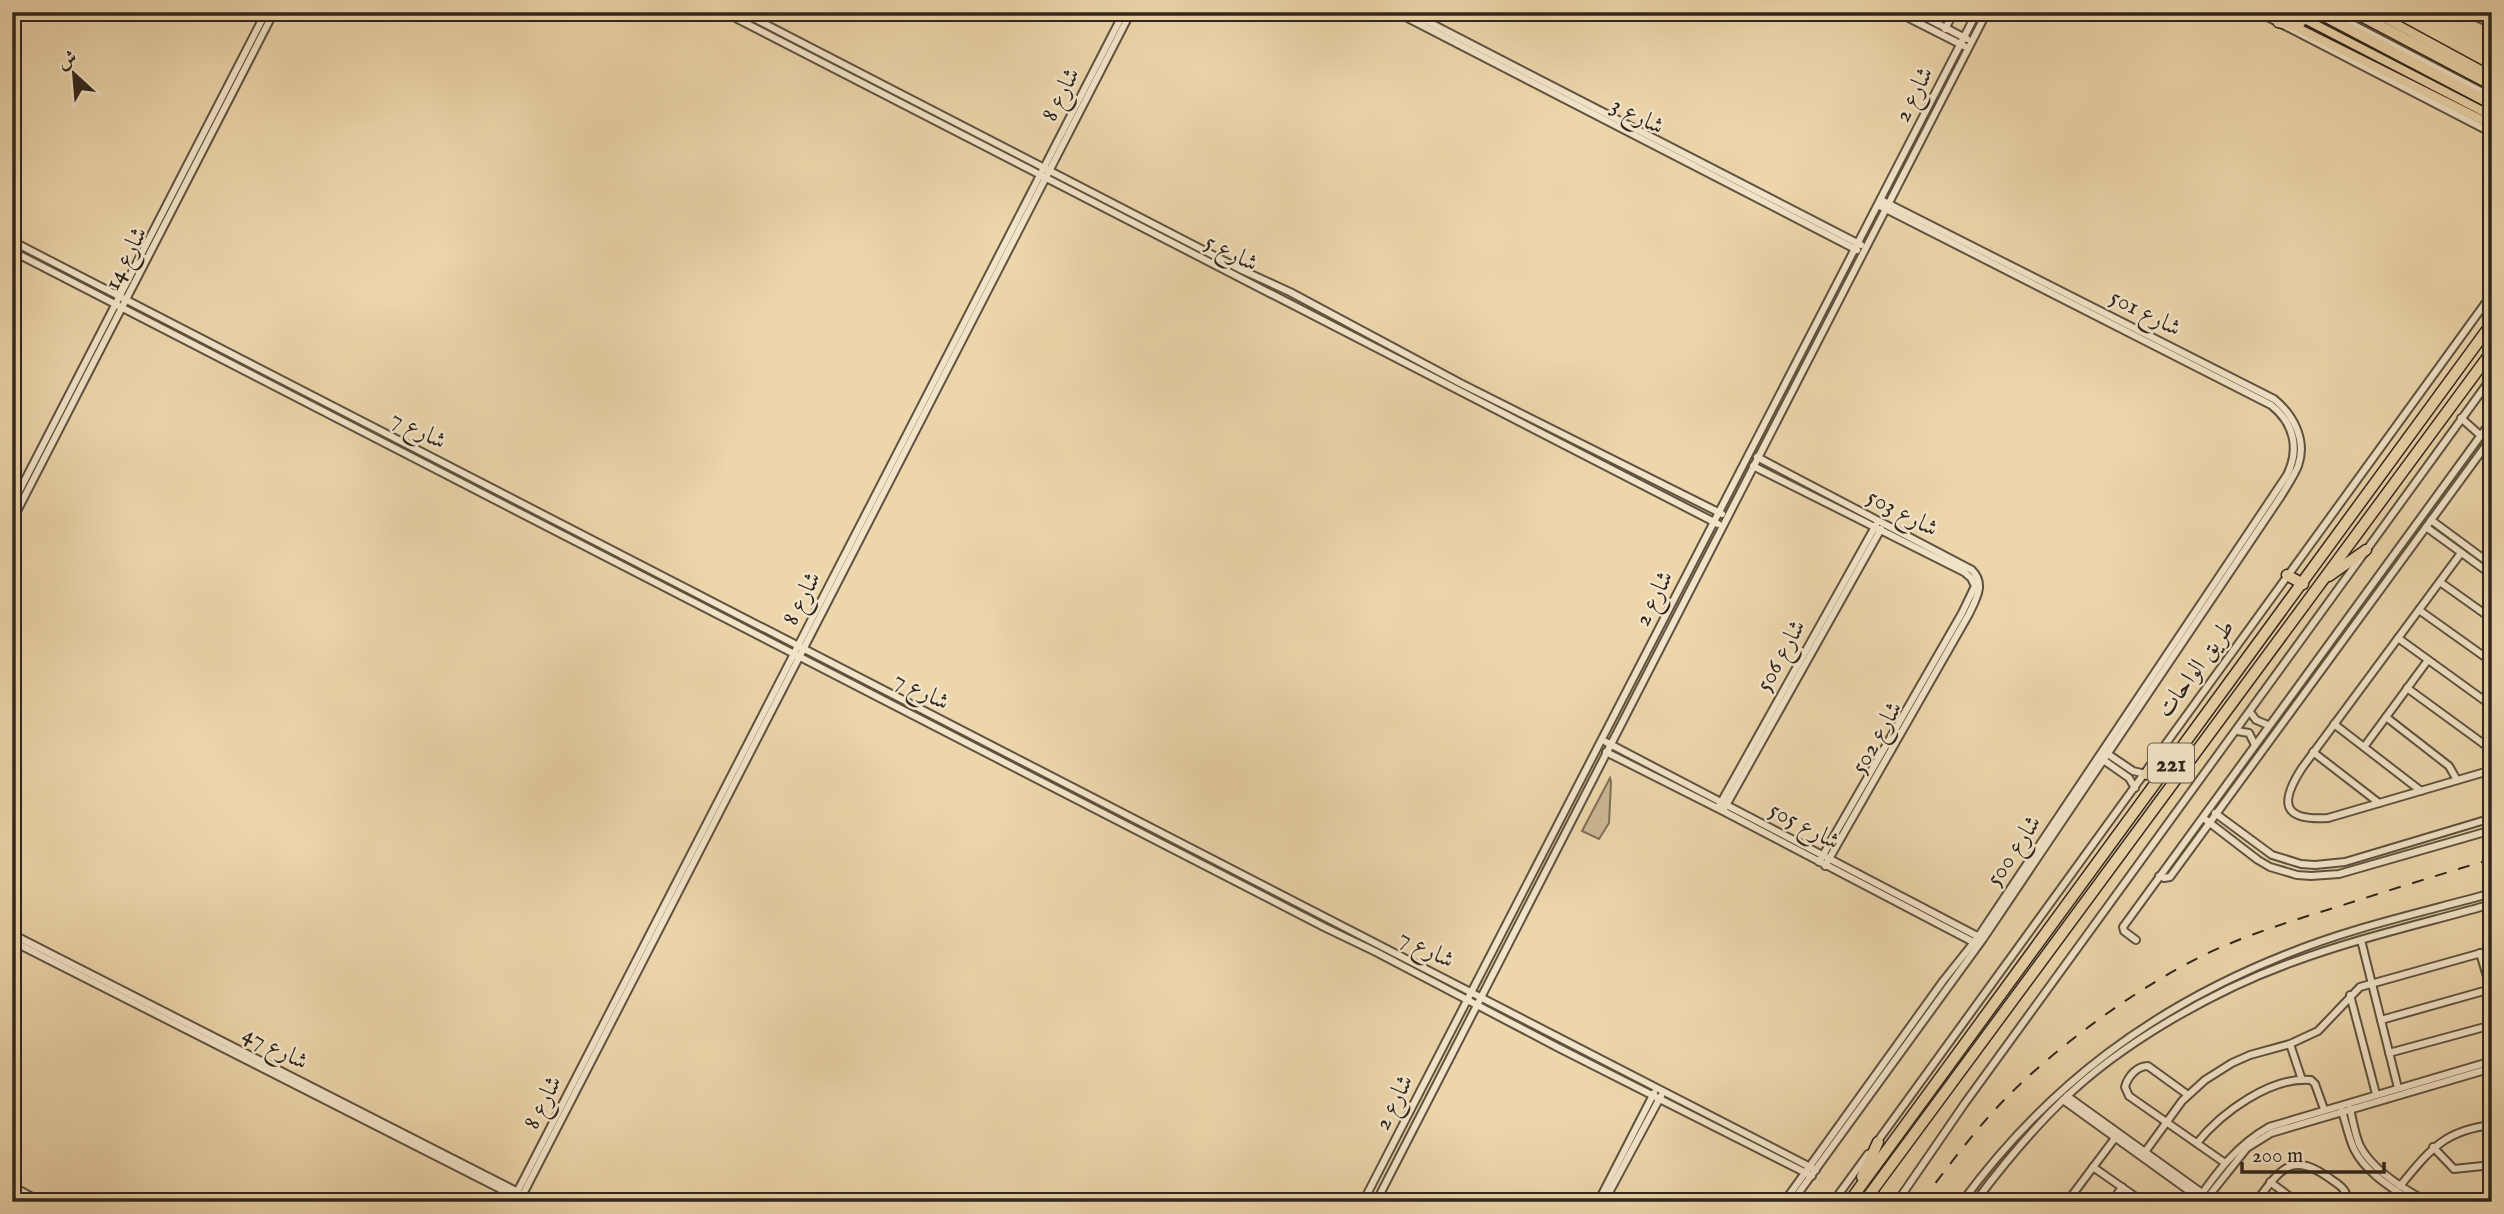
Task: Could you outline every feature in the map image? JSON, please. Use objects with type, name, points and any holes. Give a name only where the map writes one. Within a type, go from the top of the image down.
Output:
[{"type":"highway","points":[[2317,12],[2492,104]]},
{"type":"highway","points":[[2354,12],[2492,85]]},
{"type":"highway","name":"طريق الواحات","points":[[1852,1198],[2492,323]]},
{"type":"highway","name":"طريق الواحات","points":[[1864,1202],[2492,351]]},
{"type":"highway","points":[[2323,580],[2366,550]]},
{"type":"highway","points":[[2287,575],[2303,584]]},
{"type":"highway","points":[[2146,774],[2174,758]]},
{"type":"highway","points":[[1852,1198],[1878,1142]]},
{"type":"main road","points":[[2291,12],[2492,116]]},
{"type":"main road","points":[[2261,14],[2281,16],[2312,25]]},
{"type":"main road","points":[[2380,14],[2492,76]]},
{"type":"main road","points":[[2278,23],[2294,26],[2492,125]]},
{"type":"street","points":[[12,22],[17,12]]},
{"type":"street","name":"شارع 14","points":[[122,298],[266,12]]},
{"type":"street","name":"شارع 14","points":[[12,505],[274,12]]},
{"type":"street","name":"شارع 5","points":[[724,12],[1722,526]]},
{"type":"street","name":"شارع 5","points":[[742,12],[1345,320],[1460,383],[1726,517]]},
{"type":"street","name":"شارع 8","points":[[1046,169],[1124,12]]},
{"type":"street","name":"شارع 8","points":[[518,1198],[1042,176],[1131,12]]},
{"type":"street","name":"شارع 3","points":[[1395,12],[1857,246]]},
{"type":"street","name":"شارع 3","points":[[1409,12],[1864,251]]},
{"type":"street","points":[[1897,12],[1944,31]]},
{"type":"street","points":[[1915,12],[1966,43]]},
{"type":"street","points":[[1944,31],[1954,12]]},
{"type":"street","name":"شارع 2","points":[[1966,43],[1977,12]]},
{"type":"street","name":"شارع 2","points":[[1363,1202],[1857,246],[1883,204],[1966,43],[1987,12]]},
{"type":"street","points":[[2329,12],[2492,97]]},
{"type":"street","points":[[2465,12],[2492,24]]},
{"type":"street","points":[[2261,14],[2492,133]]},
{"type":"street","name":"شارع 2","points":[[1376,1202],[1864,251],[1883,204]]},
{"type":"street","name":"شارع 501","points":[[1883,204],[2271,405],[2287,421],[2293,435],[2295,466],[2265,513]]},
{"type":"street","name":"شارع 7","points":[[12,241],[1326,928],[1470,995],[1480,996],[1658,1093]]},
{"type":"street","name":"شارع 7","points":[[12,251],[798,651]]},
{"type":"street","name":"طريق الواحات","points":[[1833,1202],[2492,294]]},
{"type":"street","name":"شارع 14","points":[[12,521],[118,305]]},
{"type":"street","points":[[1340,329],[1345,320]]},
{"type":"street","name":"221","points":[[1897,1202],[1973,1092],[2492,377]]},
{"type":"street","points":[[2461,418],[2480,435]]},
{"type":"street","points":[[2136,940],[2124,931],[2123,927],[2492,420]]},
{"type":"street","points":[[2159,876],[2170,877],[2492,437]]},
{"type":"street","name":"شارع 503","points":[[1757,457],[1964,572],[1973,582],[1973,591],[1958,626]]},
{"type":"street","name":"شارع 503","points":[[1753,466],[1879,525]]},
{"type":"street","name":"شارع 500","points":[[1792,1202],[1942,981],[1978,941],[2265,513]]},
{"type":"street","points":[[2431,520],[2492,565]]},
{"type":"street","name":"شارع 506","points":[[1722,807],[1879,525]]},
{"type":"street","points":[[2426,527],[2492,575]]},
{"type":"street","points":[[2400,544],[2408,551]]},
{"type":"street","points":[[2461,553],[2313,752],[2287,797],[2290,810],[2295,814],[2308,819],[2328,818],[2492,770]]},
{"type":"street","points":[[2440,582],[2492,619]]},
{"type":"street","points":[[2419,610],[2492,662]]},
{"type":"street","name":"شارع 502","points":[[1824,861],[1958,626]]},
{"type":"street","points":[[2398,638],[2492,706]]},
{"type":"street","points":[[2364,747],[2428,660]]},
{"type":"street","points":[[2407,688],[2492,750]]},
{"type":"street","points":[[2250,712],[2256,720],[2268,725]]},
{"type":"street","points":[[2386,718],[2449,766],[2457,780]]},
{"type":"street","points":[[2334,724],[2421,791]]},
{"type":"street","points":[[2237,731],[2249,733],[2255,745]]},
{"type":"street","name":"شارع 505","points":[[1602,740],[1722,807],[1978,941]]},
{"type":"street","name":"شارع 505","points":[[1606,752],[1722,807]]},
{"type":"street","points":[[2313,752],[2379,803]]},
{"type":"street","points":[[2103,755],[2133,771],[2146,774]]},
{"type":"street","points":[[2103,755],[2135,788]]},
{"type":"street","points":[[2208,808],[2272,855],[2301,864],[2315,865],[2345,862],[2492,818]]},
{"type":"street","points":[[2202,817],[2270,867],[2311,876],[2343,873],[2492,830]]},
{"type":"street","points":[[1962,1202],[1992,1162],[2031,1118],[2072,1080],[2118,1044],[2194,997],[2289,953],[2492,893]]},
{"type":"street","points":[[1975,1202],[2020,1145],[2065,1098],[2099,1068],[2158,1028],[2237,986],[2291,962],[2492,904]]},
{"type":"street","name":"شارع 47","points":[[12,934],[518,1198]]},
{"type":"street","points":[[2361,940],[2398,1088]]},
{"type":"street","name":"شارع 47","points":[[12,941],[518,1198]]},
{"type":"street","points":[[2323,942],[2326,951]]},
{"type":"street","points":[[2145,1152],[2188,1095],[2232,1063],[2290,1044],[2318,1031],[2360,987],[2492,950]]},
{"type":"street","points":[[2381,1020],[2491,990],[2480,954]]},
{"type":"street","name":"شارع 7","points":[[1470,995],[1477,1004],[1811,1172]]},
{"type":"street","points":[[2350,995],[2376,1094]]},
{"type":"street","points":[[2389,1053],[2492,1025]]},
{"type":"street","points":[[2290,1044],[2302,1080]]},
{"type":"street","points":[[2215,1182],[2225,1163],[2243,1143],[2269,1127],[2492,1061]]},
{"type":"street","points":[[2188,1095],[2148,1066],[2139,1068],[2125,1087],[2129,1096],[2225,1163]]},
{"type":"street","points":[[2200,1199],[2237,1158],[2259,1139],[2288,1126],[2492,1068]]},
{"type":"street","points":[[2197,1143],[2215,1123],[2236,1106],[2267,1089],[2302,1080],[2314,1082],[2324,1109]]},
{"type":"street","points":[[1601,1202],[1658,1093]]},
{"type":"street","points":[[2065,1098],[2200,1199]]},
{"type":"street","points":[[2065,1098],[2145,1152],[2200,1199]]},
{"type":"street","points":[[2346,1110],[2360,1146],[2372,1162],[2413,1202]]},
{"type":"street","points":[[2395,1202],[2400,1189],[2433,1147],[2455,1133],[2492,1125]]},
{"type":"street","points":[[2067,1202],[2115,1138]]},
{"type":"street","points":[[2433,1147],[2454,1169],[2492,1165]]},
{"type":"street","points":[[2256,1202],[2270,1182],[2292,1165],[2309,1165],[2341,1187],[2348,1202]]},
{"type":"street","points":[[2093,1167],[2143,1202]]},
{"type":"street","name":"شارع 500","points":[[1784,1202],[1811,1172]]},
{"type":"street","points":[[2270,1182],[2296,1201]]},
{"type":"street","points":[[1373,1183],[1383,1189]]},
{"type":"street","points":[[12,1186],[41,1202]]},
{"type":"street","points":[[2112,1202],[2122,1187]]},
{"type":"street","points":[[2400,1189],[2428,1202]]},
{"type":"shaded area","points":[[1610,778],[1609,823],[1599,839],[1582,831]]},
{"type":"railway","points":[[1921,1202],[1983,1124],[2026,1079],[2074,1038],[2153,983],[2206,954],[2255,934],[2492,859]]}]
